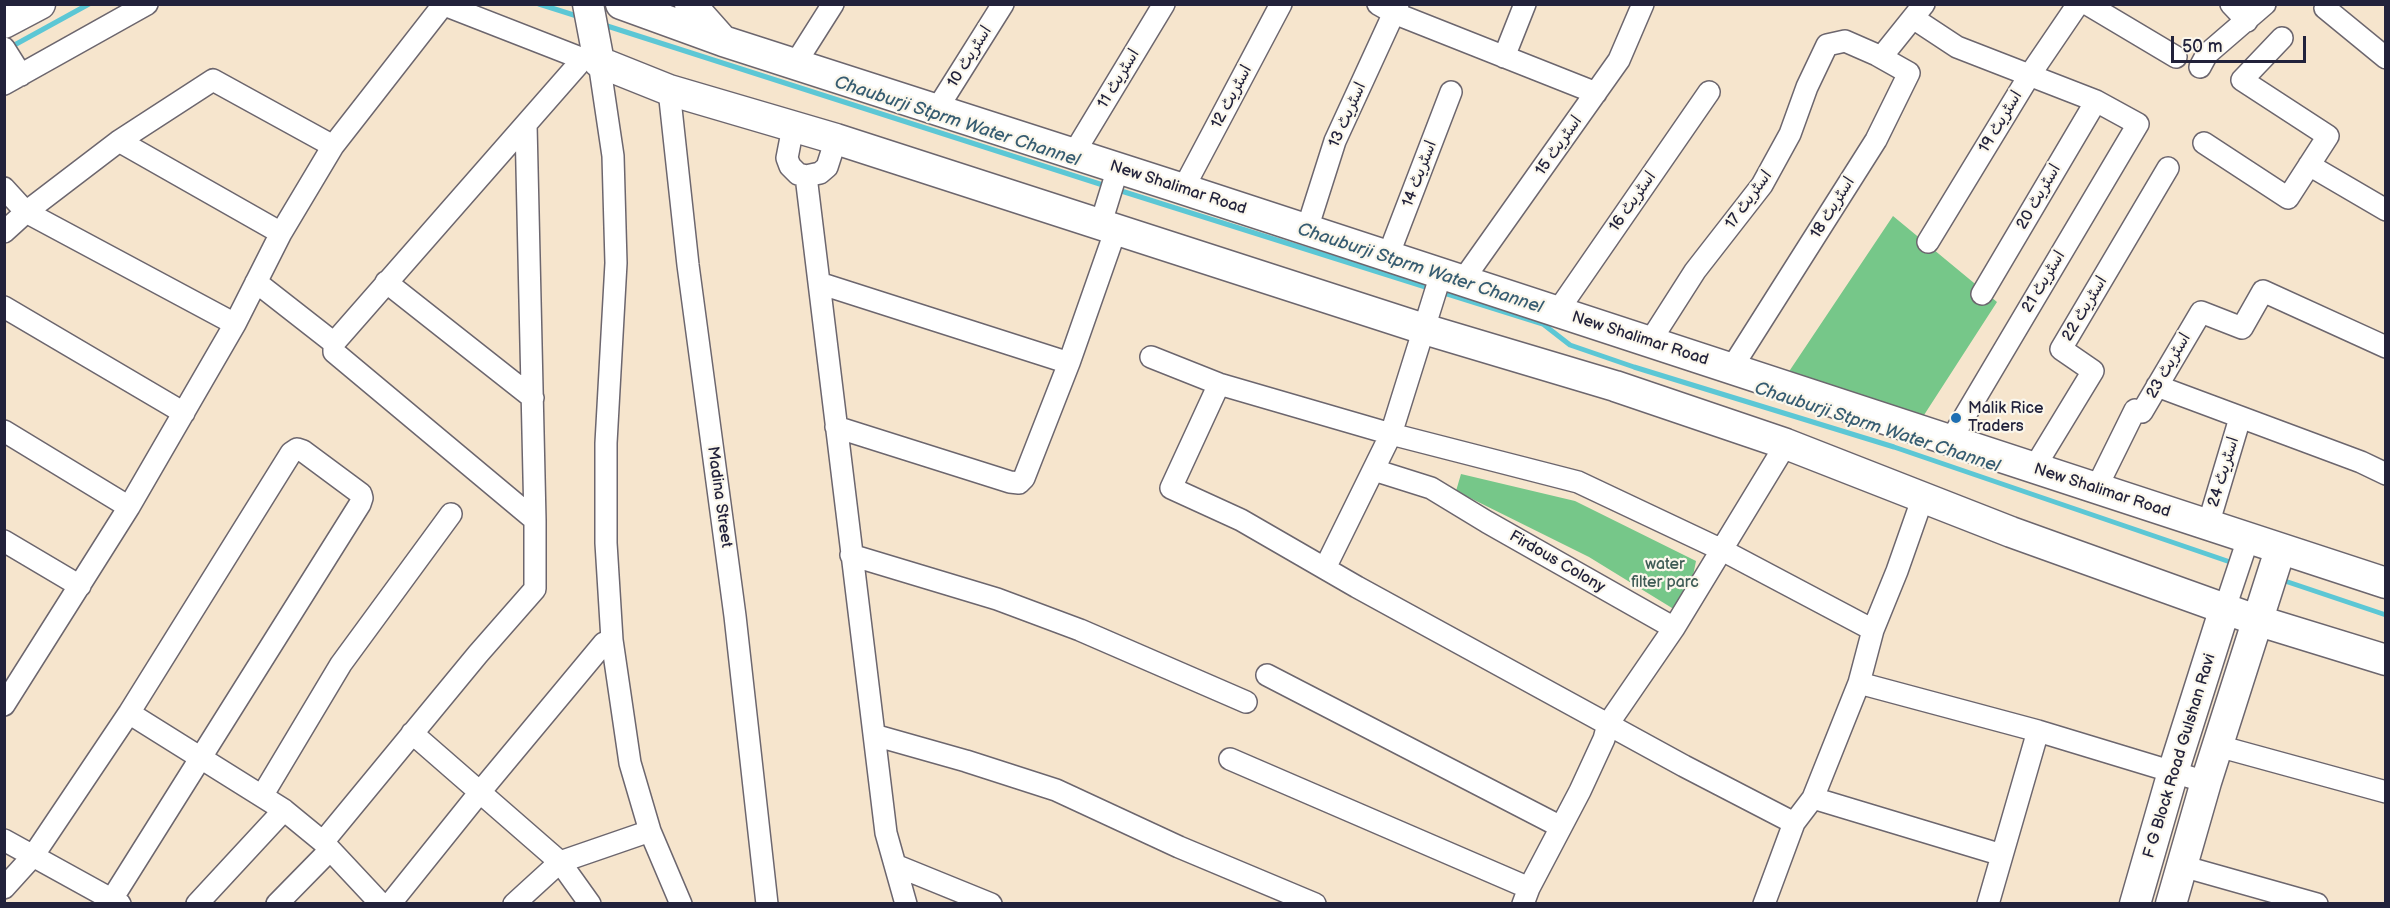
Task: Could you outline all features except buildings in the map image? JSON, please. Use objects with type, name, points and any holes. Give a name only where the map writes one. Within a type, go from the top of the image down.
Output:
[{"type":"street","points":[[4,23],[40,4]]},
{"type":"street","points":[[11,68],[147,4]]},
{"type":"street","name":"New Shalimar Road","points":[[621,4],[723,41],[1074,153],[1116,173],[1183,189],[1388,256],[1447,280],[1557,312],[2208,525],[2278,556],[2385,583]]},
{"type":"street","points":[[690,4],[723,41]]},
{"type":"street","points":[[795,64],[833,4]]},
{"type":"street","name":"اسٹریٹ 10","points":[[938,110],[1003,4]]},
{"type":"street","name":"اسٹریٹ 11","points":[[1074,153],[1164,4]]},
{"type":"street","name":"اسٹریٹ 12","points":[[1183,189],[1281,4]]},
{"type":"street","points":[[1504,57],[1525,4]]},
{"type":"street","name":"اسٹریٹ 15","points":[[1426,323],[1447,280],[1620,60],[1643,4]]},
{"type":"street","name":"اسٹریٹ 19","points":[[1928,242],[2029,76],[2078,4]]},
{"type":"street","points":[[2087,4],[2176,57]]},
{"type":"street","points":[[2230,4],[2247,21]]},
{"type":"street","points":[[2200,67],[2207,54],[2265,4]]},
{"type":"street","points":[[4,705],[129,507],[235,324],[281,233],[333,146],[442,5],[593,57],[669,90],[1107,221],[1615,386],[1786,444],[2011,532],[2229,598],[2385,660]]},
{"type":"street","points":[[589,6],[593,57],[613,156],[616,263],[606,443],[606,543],[612,640],[630,763],[650,831],[681,903]]},
{"type":"street","points":[[1390,7],[1504,57],[1596,93]]},
{"type":"street","name":"اسٹریٹ 13","points":[[1307,230],[1335,141],[1390,7]]},
{"type":"street","points":[[2325,8],[2385,58]]},
{"type":"street","points":[[1877,55],[1883,55],[1919,11],[1957,47],[2096,101]]},
{"type":"street","points":[[2204,143],[2288,198],[2328,136],[2242,80],[2282,38]]},
{"type":"street","name":"اسٹریٹ 17","points":[[1649,343],[1695,271],[1762,185],[1790,134],[1807,87],[1827,45],[1845,41],[1877,55]]},
{"type":"street","name":"اسٹریٹ 18","points":[[1731,369],[1876,140],[1909,74],[1877,55]]},
{"type":"street","points":[[535,520],[334,352],[334,343],[526,124],[593,57]]},
{"type":"street","points":[[4,232],[26,212],[118,141],[213,80],[333,146]]},
{"type":"street","name":"Madina Street","points":[[669,90],[688,265],[735,616],[767,903]]},
{"type":"street","name":"اسٹریٹ 14","points":[[1388,256],[1451,92]]},
{"type":"street","name":"اسٹریٹ 16","points":[[1557,312],[1709,92]]},
{"type":"street","name":"اسٹریٹ 21","points":[[1950,441],[2138,124],[2096,101]]},
{"type":"street","name":"اسٹریٹ 20","points":[[1982,294],[2096,101]]},
{"type":"street","points":[[277,903],[327,846],[412,733],[535,589],[526,124]]},
{"type":"street","points":[[793,127],[787,158],[790,166],[798,174],[806,176],[820,173],[827,166],[836,139]]},
{"type":"street","points":[[118,141],[281,233]]},
{"type":"street","points":[[2309,165],[2385,210]]},
{"type":"street","name":"اسٹریٹ 22","points":[[2034,468],[2093,371],[2061,348],[2168,168]]},
{"type":"street","points":[[836,427],[1019,483],[1024,478],[1069,363],[1107,221],[1116,173]]},
{"type":"street","points":[[806,176],[886,833],[906,903]]},
{"type":"street","points":[[4,188],[26,212],[235,324]]},
{"type":"street","points":[[256,282],[334,343]]},
{"type":"street","points":[[386,282],[533,398]]},
{"type":"street","points":[[819,283],[1069,363]]},
{"type":"street","name":"اسٹریٹ 23","points":[[2096,489],[2135,410],[2142,412],[2201,312],[2242,328],[2263,291],[2385,347]]},
{"type":"street","points":[[4,308],[184,413]]},
{"type":"street","points":[[1325,568],[1391,434],[1426,323]]},
{"type":"street","points":[[1151,357],[1219,384],[1391,434],[1578,482],[1722,550],[1873,630]]},
{"type":"street","points":[[1219,384],[1171,488],[1240,520],[1684,766],[1794,823]]},
{"type":"street","points":[[2157,386],[2361,462],[2385,474]]},
{"type":"street","name":"اسٹریٹ 24","points":[[2208,525],[2240,418]]},
{"type":"street","points":[[4,430],[129,507]]},
{"type":"street","points":[[1230,759],[1526,896],[1580,791],[1604,739],[1608,724],[1674,628],[1786,444]]},
{"type":"street","points":[[4,840],[33,856],[116,901],[200,758],[362,498],[361,494],[303,451],[297,449],[291,453],[129,713],[33,856],[4,888]]},
{"type":"street","name":"Firdous Colony","points":[[1374,470],[1431,488],[1674,628]]},
{"type":"street","points":[[1764,903],[1794,823],[1813,798],[1859,683],[1873,630],[1923,497]]},
{"type":"street","points":[[262,796],[341,664],[451,514]]},
{"type":"street","points":[[4,541],[80,586]]},
{"type":"street","points":[[2229,598],[2247,543]]},
{"type":"street","points":[[851,555],[997,600],[1080,630],[1246,702]]},
{"type":"street","name":"F G Block Road Gulshan Ravi","points":[[2171,903],[2206,782],[2278,556]]},
{"type":"street","name":"F G Block Road Gulshan Ravi","points":[[2135,903],[2173,772],[2229,598]]},
{"type":"street","points":[[390,903],[604,643],[612,640]]},
{"type":"street","points":[[1266,675],[1561,827]]},
{"type":"street","points":[[1859,683],[2038,731],[2206,782]]},
{"type":"street","points":[[129,713],[284,810],[327,846],[381,903]]},
{"type":"street","points":[[1988,903],[2038,731]]},
{"type":"street","points":[[412,733],[560,862],[590,903]]},
{"type":"street","points":[[874,735],[1056,790],[1179,847],[1315,903]]},
{"type":"street","points":[[2218,746],[2385,792]]},
{"type":"street","points":[[1813,798],[2002,855]]},
{"type":"street","points":[[197,903],[284,810]]},
{"type":"street","points":[[514,903],[560,862],[650,831]]},
{"type":"street","points":[[895,865],[990,903]]},
{"type":"street","points":[[2182,866],[2317,903]]},
{"type":"green space","points":[[1893,216],[1997,302],[1915,429],[1780,385]]},
{"type":"green space","name":"water filter parc","points":[[1461,474],[1575,501],[1696,561],[1685,616],[1589,557],[1456,491]]},
{"type":"waterway","name":"Chauburji Stprm Water Channel","points":[[9,48],[89,4]]},
{"type":"waterway","name":"Chauburji Stprm Water Channel","points":[[539,4],[580,17]]},
{"type":"waterway","name":"Chauburji Stprm Water Channel","points":[[601,24],[1106,186]]},
{"type":"waterway","name":"Chauburji Stprm Water Channel","points":[[1115,189],[1432,289]]},
{"type":"waterway","name":"Chauburji Stprm Water Channel","points":[[1441,292],[1543,324],[1570,345],[1634,367],[1894,447],[2236,564]]},
{"type":"waterway","name":"Chauburji Stprm Water Channel","points":[[2279,579],[2386,615]]},
{"type":"place","name":"Malik Rice Traders","points":[[1956,418]]}]
